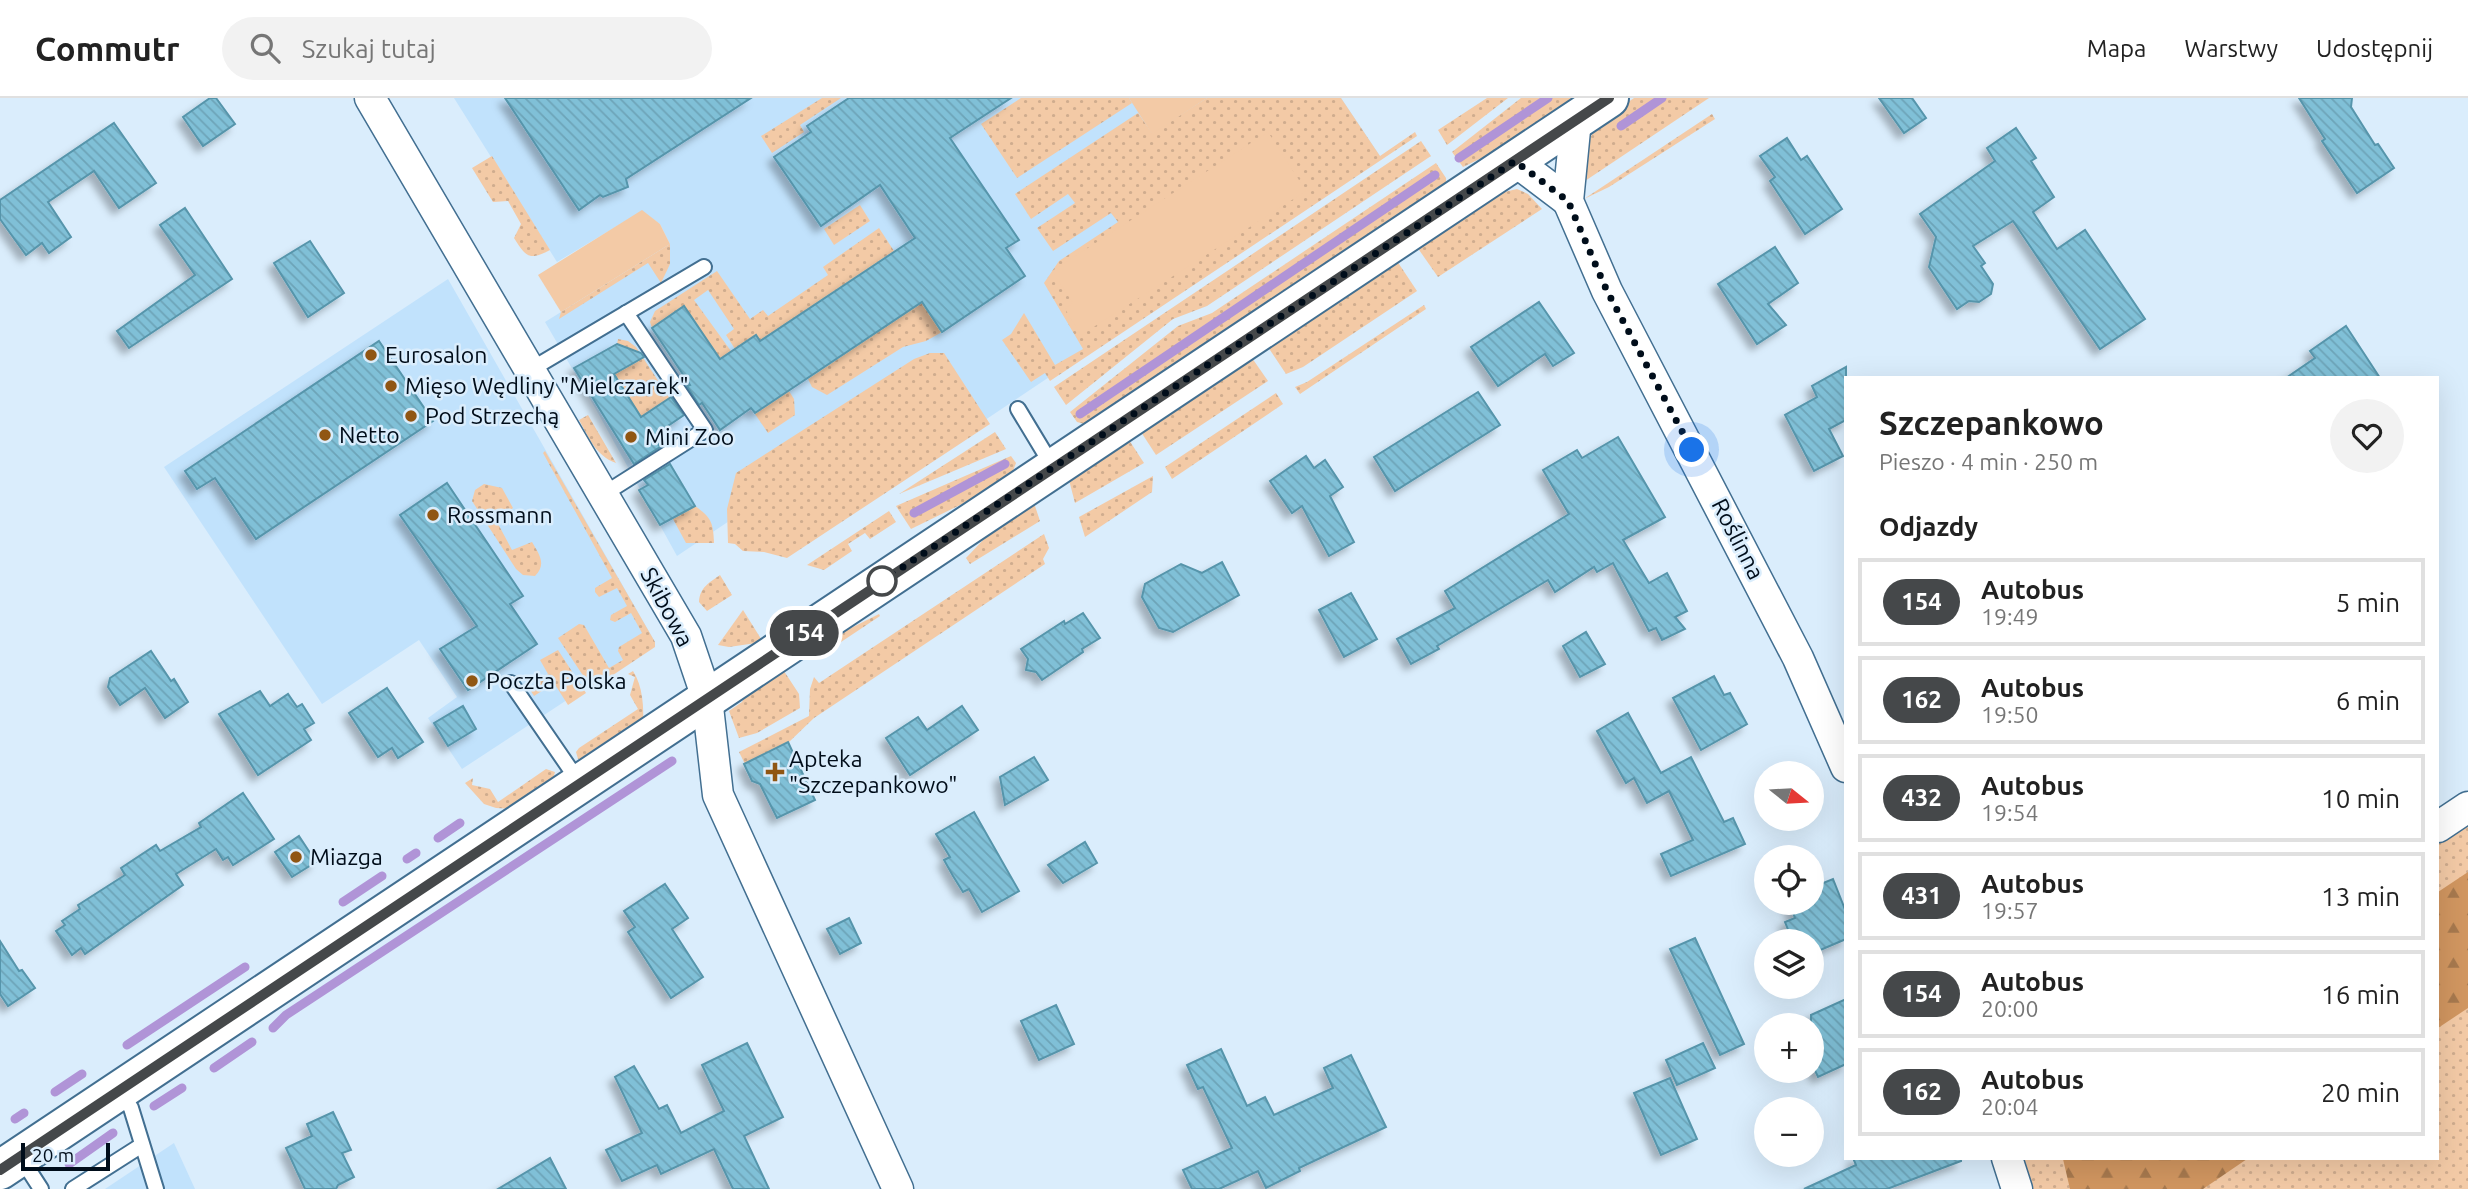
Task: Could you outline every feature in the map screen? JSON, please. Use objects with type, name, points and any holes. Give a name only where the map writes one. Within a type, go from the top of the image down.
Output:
[{"type":"street","name":"Skibowa","points":[[370,98],[686,636],[707,698],[718,795],[898,1189]]},
{"type":"street","points":[[10,1163],[1609,98]]},
{"type":"street","name":"Roślinna","points":[[1576,120],[1568,201],[1607,291],[1798,658],[1844,762]]},
{"type":"street","name":"Roślinna","points":[[1515,161],[1568,201]]},
{"type":"street","points":[[2439,826],[2468,807]]},
{"type":"street","points":[[2008,1160],[2017,1189]]},
{"type":"lane","points":[[530,370],[704,267]]},
{"type":"lane","points":[[604,494],[705,430],[626,313]]},
{"type":"lane","points":[[1018,409],[1053,467]]},
{"type":"lane","points":[[512,683],[580,783]]},
{"type":"lane","points":[[120,1090],[131,1108],[156,1189]]},
{"type":"lane","points":[[73,1189],[142,1145]]},
{"type":"lane","points":[[10,1163],[41,1189]]},
{"type":"shaded area","points":[[454,98],[1341,98],[1380,156],[789,551],[753,505],[677,556],[545,322],[670,244],[660,224],[642,211],[557,262]]},
{"type":"shaded area","points":[[822,98],[841,98],[800,125],[804,132],[772,153],[761,136]]},
{"type":"shaded area","points":[[1021,98],[1129,98],[1132,103],[1017,178],[981,124]]},
{"type":"shaded area","points":[[1129,98],[1207,98],[1152,134]]},
{"type":"shaded area","points":[[1207,98],[1341,98],[1380,156],[1415,132],[1417,136],[1050,381],[1045,373],[1031,382],[1002,340],[1011,334],[1024,313],[1055,365],[1083,349],[1044,283],[1059,261],[1118,222],[1111,213],[1053,251],[1037,228],[1075,203],[1068,194],[1031,219],[1015,194],[1138,113],[1152,133]]},
{"type":"shaded area","points":[[1487,98],[1508,98],[1447,145],[1438,130]]},
{"type":"shaded area","points":[[1521,98],[1583,98],[1494,152],[1463,167],[1452,152]]},
{"type":"shaded area","points":[[1634,98],[1709,98],[1582,183],[1586,152],[1593,132],[1608,116]]},
{"type":"shaded area","points":[[1712,114],[1715,119],[1609,187],[1584,199]]},
{"type":"shaded area","points":[[1268,132],[1306,191],[1081,335],[1065,309],[1073,303],[1052,271]]},
{"type":"shaded area","points":[[1421,141],[1431,156],[1207,306],[1173,319],[1066,405],[1054,387]]},
{"type":"shaded area","points":[[492,156],[550,250],[529,255],[514,238],[521,224],[508,201],[493,202],[472,168]]},
{"type":"shaded area","points":[[1436,163],[1446,178],[1446,189],[1092,426],[1077,422],[1070,412],[1178,326],[1212,313]]},
{"type":"shaded area","points":[[1517,189],[1528,194],[1542,209],[1438,277],[1417,247],[1500,193]]},
{"type":"shaded area","points":[[860,205],[870,221],[834,245],[824,229]]},
{"type":"shaded area","points":[[642,210],[660,224],[670,244],[561,312],[538,275]]},
{"type":"shaded area","points":[[879,228],[894,251],[760,341],[756,335],[735,349],[726,335],[734,329],[708,290],[694,300],[736,358],[724,365],[684,306],[652,328],[650,322],[655,311],[717,271],[750,319],[763,310],[768,316],[828,275],[823,267]]},
{"type":"shaded area","points":[[670,244],[670,264],[661,283],[648,263],[559,319],[561,312]]},
{"type":"shaded area","points":[[1397,261],[1417,291],[1303,367],[1286,374],[1268,347]]},
{"type":"shaded area","points":[[448,279],[655,642],[462,769],[428,718],[457,697],[419,640],[322,704],[164,467]]},
{"type":"shaded area","points":[[922,302],[942,332],[926,341],[903,347],[827,395],[812,387],[808,379]]},
{"type":"shaded area","points":[[1424,305],[1426,309],[1300,394],[1295,387],[1307,382]]},
{"type":"shaded area","points":[[618,339],[628,341],[636,347],[676,408],[678,419],[665,401],[641,417],[613,374],[637,362],[630,349],[617,344]]},
{"type":"shaded area","points":[[930,353],[944,353],[990,424],[787,558],[764,552],[743,551],[735,544],[728,543],[727,509],[736,473],[914,359]]},
{"type":"shaded area","points":[[1252,358],[1268,381],[1156,455],[1141,432]]},
{"type":"shaded area","points":[[789,391],[794,399],[795,415],[768,433],[755,414]]},
{"type":"shaded area","points":[[1276,393],[1283,404],[1172,479],[1165,467]]},
{"type":"shaded area","points":[[588,415],[616,463],[603,456],[590,440],[579,420]]},
{"type":"shaded area","points":[[995,432],[1006,449],[899,494]]},
{"type":"shaded area","points":[[1129,440],[1144,463],[1075,503],[1069,480]]},
{"type":"shaded area","points":[[545,451],[655,642],[655,647],[592,689],[558,638],[579,624],[584,625],[609,668],[623,660],[618,651],[619,647],[642,633],[631,613],[615,622],[610,620],[611,615],[627,606],[617,588],[599,597],[595,592],[595,588],[612,578],[543,453]]},
{"type":"shaded area","points":[[1011,456],[1016,463],[1009,481],[911,529],[896,506]]},
{"type":"shaded area","points":[[1153,476],[1152,492],[1085,537],[1079,517]]},
{"type":"shaded area","points":[[484,484],[502,488],[513,508],[496,520],[512,550],[532,542],[537,551],[541,567],[535,576],[523,575],[516,569],[472,501],[475,490]]},
{"type":"shaded area","points":[[1034,503],[1040,521],[970,564],[966,558],[1004,518]]},
{"type":"shaded area","points":[[695,506],[710,522],[714,543],[686,543],[673,519]]},
{"type":"shaded area","points":[[889,511],[896,522],[870,539],[865,533],[848,544],[852,551],[824,570],[807,565]]},
{"type":"shaded area","points":[[1044,534],[1049,548],[1043,559],[1045,564],[814,718],[788,743],[745,764],[739,752],[809,716],[810,689],[814,677],[819,683]]},
{"type":"shaded area","points":[[720,575],[732,595],[707,611],[699,602],[701,593]]},
{"type":"shaded area","points":[[743,610],[763,642],[729,647],[718,645]]},
{"type":"shaded area","points":[[879,614],[880,616],[817,658],[810,657],[805,651]]},
{"type":"shaded area","points":[[558,650],[586,693],[568,705],[554,683],[534,696],[529,688],[548,674],[540,660]]},
{"type":"shaded area","points":[[780,665],[799,694],[800,708],[757,733],[739,738],[729,711],[742,702],[750,686]]},
{"type":"shaded area","points":[[633,671],[642,697],[643,726],[591,760],[578,759],[576,752],[579,748],[638,709],[630,695],[635,677],[628,674]]},
{"type":"shaded area","points":[[546,769],[555,772],[551,786],[518,809],[496,808],[484,804],[465,783],[473,778],[472,785],[490,789],[498,802]]},
{"type":"shaded area","points":[[2468,822],[2468,1189],[2029,1189],[2019,1160],[2439,1160],[2439,841]]},
{"type":"shaded area","points":[[174,1143],[195,1189],[105,1189]]},
{"type":"green space","points":[[2468,872],[2468,1008],[2439,1027],[2439,891]]},
{"type":"green space","points":[[2063,1160],[2246,1160],[2203,1189],[2070,1189]]},
{"type":"building","points":[[210,98],[216,98],[235,124],[203,146],[183,117]]},
{"type":"building","points":[[505,98],[751,98],[626,179],[628,187],[603,197],[600,195],[579,210]]},
{"type":"building","points":[[849,98],[1011,98],[950,138],[1019,240],[1006,248],[1025,276],[942,332],[922,302],[755,413],[751,408],[720,430],[702,403],[699,405],[687,386],[690,385],[652,328],[684,306],[720,359],[756,335],[760,341],[915,238],[880,185],[821,226],[774,157],[811,132],[807,126]]},
{"type":"building","points":[[1879,98],[1912,98],[1926,118],[1904,133]]},
{"type":"building","points":[[2299,98],[2352,98],[2351,107],[2375,145],[2378,144],[2394,168],[2357,193],[2322,141],[2325,139]]},
{"type":"building","points":[[114,123],[156,183],[119,208],[94,171],[48,202],[71,237],[49,253],[42,243],[26,255],[0,219],[0,200]]},
{"type":"building","points":[[2016,128],[2036,158],[2031,161],[2054,197],[2033,212],[2057,249],[2085,230],[2145,319],[2100,349],[2013,221],[1973,246],[1985,263],[1981,266],[1993,284],[1991,294],[1979,302],[1969,301],[1957,309],[1929,267],[1936,237],[1920,214],[1995,161],[1987,148]]},
{"type":"building","points":[[1787,138],[1801,160],[1807,156],[1842,209],[1805,234],[1770,181],[1775,177],[1760,156]]},
{"type":"building","points":[[185,208],[232,279],[129,348],[117,331],[195,275],[160,225]]},
{"type":"building","points":[[310,241],[344,293],[308,317],[274,263]]},
{"type":"building","points":[[1775,247],[1798,283],[1768,304],[1786,325],[1757,344],[1718,284]]},
{"type":"building","points":[[1539,302],[1574,353],[1553,366],[1545,354],[1498,386],[1471,347]]},
{"type":"building","points":[[2346,326],[2379,376],[2289,376],[2315,358],[2310,351]]},
{"type":"building","name":"Netto","points":[[379,341],[433,421],[256,539],[215,478],[197,489],[185,471]]},
{"type":"building","points":[[617,344],[641,353],[644,357],[614,374],[641,417],[671,397],[684,415],[653,436],[660,447],[634,464],[574,368]]},
{"type":"building","points":[[1846,367],[1844,421],[1829,429],[1843,456],[1814,471],[1785,415],[1817,397],[1812,386]]},
{"type":"building","points":[[1478,392],[1500,425],[1395,491],[1374,457]]},
{"type":"building","points":[[1618,437],[1665,517],[1623,540],[1649,583],[1667,573],[1687,611],[1675,617],[1685,629],[1662,640],[1656,628],[1649,631],[1613,563],[1597,572],[1594,567],[1555,592],[1548,580],[1411,664],[1397,639],[1455,608],[1445,591],[1569,514],[1543,470],[1577,450],[1582,458]]},
{"type":"building","points":[[1306,456],[1314,468],[1325,460],[1343,487],[1330,496],[1354,542],[1329,556],[1302,506],[1292,513],[1270,481]]},
{"type":"building","points":[[670,464],[695,506],[660,525],[639,490],[648,485],[644,480]]},
{"type":"building","points":[[447,483],[523,596],[510,604],[537,644],[468,690],[440,649],[477,626],[400,515]]},
{"type":"building","points":[[1222,562],[1239,595],[1173,632],[1159,628],[1142,597],[1145,584],[1181,564],[1202,573]]},
{"type":"building","points":[[1351,593],[1377,639],[1344,657],[1319,610]]},
{"type":"building","points":[[1083,613],[1100,638],[1042,680],[1036,672],[1026,670],[1028,659],[1021,649],[1064,621],[1065,624]]},
{"type":"building","points":[[1586,632],[1605,664],[1580,677],[1563,646]]},
{"type":"building","points":[[151,651],[171,681],[174,679],[188,702],[165,718],[145,688],[120,705],[108,687],[110,678]]},
{"type":"building","points":[[1714,676],[1724,695],[1730,693],[1747,724],[1701,750],[1673,698]]},
{"type":"building","points":[[387,688],[423,742],[398,758],[392,748],[378,757],[349,713]]},
{"type":"building","points":[[260,691],[270,706],[288,694],[297,707],[302,704],[314,723],[304,729],[311,740],[258,775],[219,714]]},
{"type":"building","points":[[463,706],[476,729],[448,746],[434,723]]},
{"type":"building","points":[[962,706],[978,730],[910,775],[886,738],[918,717],[927,730]]},
{"type":"building","points":[[1628,713],[1661,773],[1691,757],[1724,822],[1733,818],[1745,844],[1671,876],[1661,854],[1693,840],[1669,791],[1647,803],[1634,778],[1626,783],[1597,731]]},
{"type":"building","name":"Apteka \"Szczepankowo\"","points":[[788,742],[815,800],[777,818],[760,784],[752,781],[744,764]]},
{"type":"building","points":[[1034,757],[1048,780],[1005,805],[1000,777]]},
{"type":"building","points":[[243,793],[274,839],[233,865],[228,857],[223,860],[216,849],[176,874],[183,885],[85,954],[81,948],[72,955],[56,931],[65,925],[62,921],[80,909],[78,905],[125,875],[121,868],[156,845],[160,851],[201,827],[199,823]]},
{"type":"building","points":[[974,812],[1019,891],[982,912],[969,889],[963,892],[953,876],[944,860],[950,857],[936,834]]},
{"type":"building","name":"Miazga","points":[[299,836],[316,862],[292,877],[275,852]]},
{"type":"building","points":[[1085,842],[1097,863],[1063,883],[1048,865]]},
{"type":"building","points":[[1833,879],[1844,907],[1844,940],[1824,948],[1824,929],[1788,929],[1785,922],[1795,918],[1794,915],[1824,915],[1824,883]]},
{"type":"building","points":[[665,884],[688,918],[672,929],[703,977],[671,998],[628,932],[635,927],[624,911]]},
{"type":"building","points":[[849,918],[861,943],[840,954],[827,929]]},
{"type":"building","points":[[1695,938],[1744,1044],[1720,1055],[1670,949]]},
{"type":"building","points":[[0,941],[19,971],[22,970],[35,988],[8,1006],[0,994]]},
{"type":"building","points":[[1844,1000],[1844,1065],[1824,1074],[1824,1013],[1815,1013]]},
{"type":"building","points":[[1056,1005],[1074,1044],[1039,1060],[1021,1021]]},
{"type":"building","points":[[747,1043],[783,1117],[744,1136],[769,1189],[733,1189],[714,1149],[661,1174],[657,1165],[622,1181],[606,1150],[642,1133],[615,1077],[634,1066],[659,1109],[667,1105],[681,1133],[724,1111],[702,1065]]},
{"type":"building","points":[[1703,1043],[1715,1068],[1677,1085],[1666,1060]]},
{"type":"building","points":[[1221,1049],[1247,1106],[1265,1097],[1274,1115],[1333,1088],[1324,1068],[1351,1055],[1386,1127],[1299,1168],[1300,1171],[1266,1188],[1258,1171],[1219,1189],[1192,1189],[1183,1170],[1232,1148],[1203,1087],[1198,1089],[1187,1065]]},
{"type":"building","points":[[1670,1078],[1697,1139],[1661,1155],[1634,1093]]},
{"type":"building","points":[[333,1112],[351,1150],[342,1153],[354,1177],[338,1185],[336,1189],[305,1189],[286,1148],[312,1136],[307,1124]]},
{"type":"building","points":[[550,1158],[566,1189],[498,1189]]},
{"type":"building","points":[[1854,1160],[1961,1160],[1887,1189],[1804,1189],[1856,1165]]},
{"type":"waterway","points":[[1459,158],[1548,98]]},
{"type":"waterway","points":[[1621,126],[1662,98]]},
{"type":"waterway","points":[[1080,414],[1435,175]]},
{"type":"waterway","points":[[914,513],[1005,464]]},
{"type":"waterway","points":[[273,1028],[286,1015],[672,761]]},
{"type":"waterway","points":[[438,838],[460,823]]},
{"type":"waterway","points":[[407,859],[416,853]]},
{"type":"waterway","points":[[343,902],[382,876]]},
{"type":"waterway","points":[[127,1045],[245,967]]},
{"type":"waterway","points":[[214,1068],[252,1042]]},
{"type":"waterway","points":[[55,1092],[82,1074]]},
{"type":"waterway","points":[[154,1106],[182,1088]]},
{"type":"waterway","points":[[15,1119],[24,1113]]},
{"type":"waterway","points":[[69,1164],[113,1133]]},
{"type":"bus line","name":"154","points":[[0,1170],[1609,98]]},
{"type":"place","name":"Eurosalon","points":[[371,355]]},
{"type":"place","name":"Mięso Wędliny \"Mielczarek\"","points":[[391,386]]},
{"type":"place","name":"Pod Strzechą","points":[[411,416]]},
{"type":"place","name":"Netto","points":[[325,435]]},
{"type":"place","name":"Mini Zoo","points":[[631,437]]},
{"type":"place","name":"Rossmann","points":[[433,515]]},
{"type":"place","name":"Poczta Polska","points":[[472,681]]},
{"type":"place","name":"Apteka \"Szczepankowo\"","points":[[775,772]]},
{"type":"place","name":"Miazga","points":[[296,857]]},
{"type":"route","points":[[882,581],[1515,161],[1568,201],[1607,291],[1692,450]]}]
